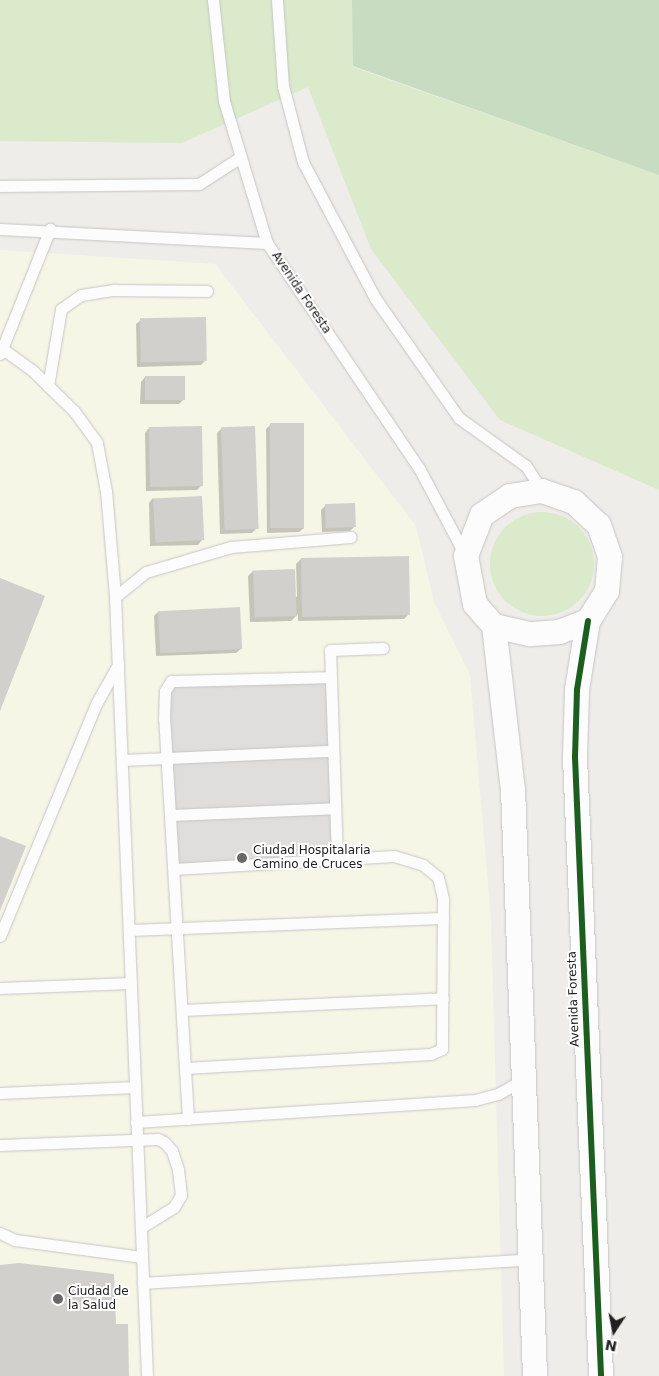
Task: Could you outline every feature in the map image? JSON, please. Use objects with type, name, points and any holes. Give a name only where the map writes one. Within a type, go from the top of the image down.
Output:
[{"type":"street","points":[[494,626],[529,634],[560,632],[588,622],[607,591],[610,557],[599,525],[574,502],[542,491],[510,496],[482,515],[466,556],[468,581],[476,604],[494,626],[513,789],[522,1080],[535,1376]]},
{"type":"street","name":"Avenida Foresta","points":[[588,622],[577,690],[576,756],[601,1376]]},
{"type":"lane","name":"Avenida Foresta","points":[[213,0],[224,101],[239,158],[267,243],[419,468],[466,556]]},
{"type":"lane","points":[[277,0],[283,86],[303,162],[371,290],[460,418],[526,466],[542,491]]},
{"type":"lane","points":[[0,186],[199,184],[239,158]]},
{"type":"lane","points":[[0,229],[50,229],[267,243]]},
{"type":"lane","points":[[50,229],[1,350],[48,386],[74,411],[97,443],[106,491],[115,597],[147,1376]]},
{"type":"lane","points":[[48,386],[61,309],[81,295],[114,290],[207,291]]},
{"type":"lane","points":[[115,597],[146,572],[231,547],[351,537]]},
{"type":"lane","points":[[337,860],[330,650],[383,648]]},
{"type":"lane","points":[[0,936],[96,704],[118,664]]},
{"type":"lane","points":[[188,1120],[168,758],[164,719],[165,691],[171,681],[330,677]]},
{"type":"lane","points":[[122,760],[332,751]]},
{"type":"lane","points":[[171,815],[335,808]]},
{"type":"lane","points":[[174,869],[394,856],[423,865],[438,877],[443,918],[442,1049],[430,1054],[186,1068]]},
{"type":"lane","points":[[129,930],[443,918]]},
{"type":"lane","points":[[0,988],[131,982]]},
{"type":"lane","points":[[182,1010],[443,998]]},
{"type":"lane","points":[[136,1122],[475,1100],[498,1094],[522,1080]]},
{"type":"lane","points":[[0,1093],[135,1087]]},
{"type":"lane","points":[[0,1145],[158,1139],[172,1150],[181,1195],[174,1207],[141,1228]]},
{"type":"lane","points":[[0,1233],[15,1240],[142,1257]]},
{"type":"lane","points":[[143,1283],[531,1259]]},
{"type":"shaded area","name":"Ciudad Hospitalaria Camino de Cruces","points":[[0,250],[215,264],[416,526],[434,602],[470,675],[491,920],[504,1376],[0,1376]]},
{"type":"shaded area","points":[[330,677],[337,859],[174,869],[164,719],[171,681]]},
{"type":"green space","points":[[0,0],[356,0],[353,67],[659,175],[659,490],[500,420],[371,249],[308,87],[182,143],[0,141]]},
{"type":"green space","points":[[352,0],[659,0],[659,175],[353,66]]},
{"type":"green space","points":[[542,512],[562,516],[571,520],[579,527],[586,535],[590,544],[594,564],[590,584],[586,593],[579,601],[571,608],[562,612],[542,616],[522,612],[513,608],[505,601],[498,593],[494,584],[490,564],[494,544],[498,535],[505,527],[513,520],[522,516]]},
{"type":"building","points":[[206,317],[207,361],[141,362],[140,318]]},
{"type":"building","points":[[145,376],[185,376],[185,400],[145,400]]},
{"type":"building","points":[[270,423],[304,423],[304,528],[270,528]]},
{"type":"building","points":[[202,426],[203,486],[150,487],[149,427]]},
{"type":"building","points":[[255,426],[259,529],[225,530],[221,427]]},
{"type":"building","points":[[202,496],[204,540],[155,543],[153,499]]},
{"type":"building","points":[[355,503],[356,527],[326,528],[325,504]]},
{"type":"building","points":[[409,556],[410,615],[302,617],[301,558]]},
{"type":"building","points":[[295,569],[297,616],[255,617],[253,570]]},
{"type":"building","points":[[0,578],[45,596],[0,711]]},
{"type":"building","points":[[240,607],[242,649],[160,653],[158,611]]},
{"type":"building","points":[[0,836],[26,846],[0,911]]},
{"type":"building","name":"Ciudad de la Salud","points":[[19,1263],[114,1274],[116,1324],[128,1324],[129,1376],[0,1376],[0,1265]]},
{"type":"cycle path","points":[[588,621],[577,690],[575,757],[601,1376]]},
{"type":"place","name":"Ciudad Hospitalaria Camino de Cruces","points":[[242,858]]},
{"type":"place","name":"Ciudad de la Salud","points":[[58,1299]]}]
